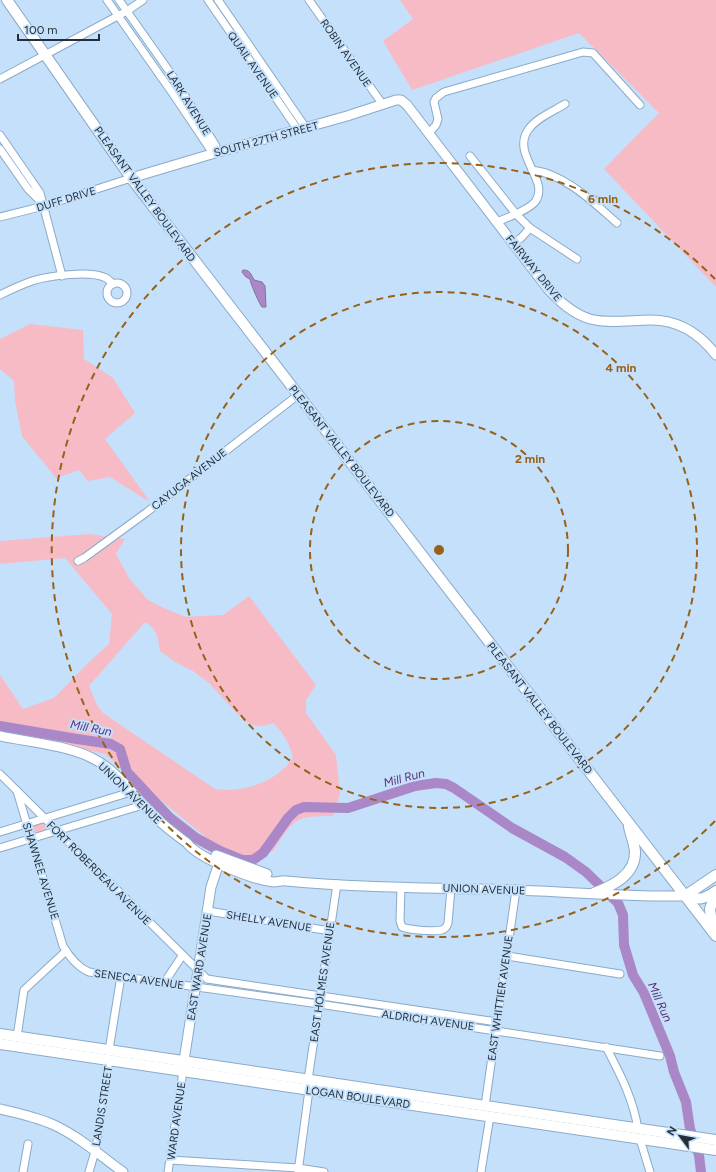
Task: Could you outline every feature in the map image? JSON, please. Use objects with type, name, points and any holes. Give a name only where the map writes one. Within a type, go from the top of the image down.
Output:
[{"type":"main road","name":"PLEASANT VALLEY BOULEVARD","points":[[8,0],[131,178],[714,934]]},
{"type":"main road","points":[[598,893],[613,891],[630,869],[634,860],[634,845],[627,821]]},
{"type":"main road","points":[[685,896],[716,875]]},
{"type":"main road","points":[[685,896],[702,899],[716,892]]},
{"type":"main road","points":[[714,934],[710,905],[716,892]]},
{"type":"main road","name":"LOGAN BOULEVARD","points":[[0,1034],[109,1055]]},
{"type":"main road","name":"LOGAN BOULEVARD","points":[[0,1044],[109,1055],[184,1066],[308,1085],[490,1116],[683,1140],[700,1143],[716,1150]]},
{"type":"main road","name":"LOGAN BOULEVARD","points":[[308,1085],[485,1106],[639,1134]]},
{"type":"main road","name":"LOGAN BOULEVARD","points":[[700,1143],[716,1140]]},
{"type":"street","name":"LARK AVENUE","points":[[107,0],[214,153],[216,146],[174,78],[119,0]]},
{"type":"street","points":[[0,79],[118,16],[143,0]]},
{"type":"street","name":"QUAIL AVENUE","points":[[208,0],[302,129]]},
{"type":"street","name":"QUAIL AVENUE","points":[[218,0],[302,129]]},
{"type":"street","name":"ROBIN AVENUE","points":[[309,0],[383,105]]},
{"type":"street","points":[[223,21],[229,17]]},
{"type":"street","points":[[429,133],[436,125],[438,119],[434,102],[436,98],[444,92],[583,52],[593,53],[640,105]]},
{"type":"street","name":"SOUTH 27TH STREET","points":[[131,178],[302,129],[396,100],[401,100]]},
{"type":"street","name":"FAIRWAY DRIVE","points":[[401,100],[407,105],[561,303],[575,312],[601,321],[651,320],[675,324],[696,334],[716,355]]},
{"type":"street","points":[[497,222],[516,214],[534,203],[538,196],[539,185],[525,154],[524,142],[528,130],[536,122],[566,104]]},
{"type":"street","points":[[0,135],[40,193],[62,276]]},
{"type":"street","points":[[0,149],[28,189],[44,206]]},
{"type":"street","points":[[470,156],[516,214],[530,228],[577,259]]},
{"type":"street","points":[[532,170],[544,172],[582,192],[617,223]]},
{"type":"street","name":"DUFF DRIVE","points":[[0,216],[44,206],[131,178]]},
{"type":"street","points":[[513,243],[521,238],[530,228]]},
{"type":"street","points":[[0,295],[32,281],[62,276],[84,274],[93,275],[106,278],[113,284]]},
{"type":"street","name":"CAYUGA AVENUE","points":[[78,561],[147,512],[298,395]]},
{"type":"street","name":"UNION AVENUE","points":[[0,736],[64,749],[93,758],[108,769],[163,825],[187,843],[190,847],[203,856],[220,860],[241,872],[263,879],[275,882],[284,880],[401,887],[598,893]]},
{"type":"street","name":"FORT ROBERDEAU AVENUE","points":[[0,774],[198,971]]},
{"type":"street","name":"SHAWNEE AVENUE","points":[[17,791],[63,946],[66,951]]},
{"type":"street","points":[[0,832],[131,792]]},
{"type":"street","points":[[0,848],[143,805]]},
{"type":"street","name":"EAST WARD AVENUE","points":[[184,1066],[211,887],[220,860]]},
{"type":"street","name":"EAST HOLMES AVENUE","points":[[298,1170],[320,996],[337,884]]},
{"type":"street","points":[[401,887],[400,921],[402,927],[408,929],[441,930],[446,928],[448,923],[451,888]]},
{"type":"street","name":"EAST WHITTIER AVENUE","points":[[485,1106],[516,890]]},
{"type":"street","points":[[613,891],[685,896]]},
{"type":"street","name":"SHELLY AVENUE","points":[[208,911],[330,931]]},
{"type":"street","points":[[17,1037],[24,990],[66,951]]},
{"type":"street","name":"SENECA AVENUE","points":[[66,951],[83,970],[90,972],[196,987]]},
{"type":"street","points":[[164,982],[182,956]]},
{"type":"street","points":[[507,956],[620,974]]},
{"type":"street","name":"ALDRICH AVENUE","points":[[198,971],[207,979],[320,996],[660,1056]]},
{"type":"street","name":"LANDIS STREET","points":[[89,1172],[95,1152],[121,976]]},
{"type":"street","name":"ALDRICH AVENUE","points":[[196,987],[496,1026]]},
{"type":"street","points":[[606,1047],[627,1088],[636,1114],[639,1134],[650,1172]]},
{"type":"street","name":"WARD AVENUE","points":[[168,1172],[184,1066]]},
{"type":"street","points":[[0,1109],[53,1124],[64,1130],[123,1172]]},
{"type":"street","points":[[481,1172],[490,1116]]},
{"type":"street","points":[[22,1172],[28,1144]]},
{"type":"street","points":[[170,1160],[324,1172]]},
{"type":"shaded area","points":[[400,0],[716,0],[716,287],[604,169],[659,113],[579,33],[412,90],[383,41],[413,19]]},
{"type":"shaded area","points":[[243,270],[249,272],[254,280],[262,282],[265,286],[266,307],[262,307],[250,279],[242,272]]},
{"type":"shaded area","points":[[30,324],[83,330],[84,359],[113,378],[135,413],[105,439],[150,502],[110,477],[88,481],[79,470],[56,478],[22,436],[15,401],[14,381],[0,369],[0,339]]},
{"type":"shaded area","points":[[90,534],[125,539],[116,554],[129,578],[148,600],[186,617],[223,615],[249,596],[316,685],[306,700],[306,713],[336,755],[340,794],[333,816],[308,817],[296,821],[283,835],[273,851],[259,853],[248,858],[226,854],[105,754],[0,730],[0,675],[23,709],[54,698],[109,644],[112,614],[65,558],[0,564],[0,541]],"holes":[[[145,622],[149,624],[156,634],[160,651],[175,662],[193,671],[209,683],[244,721],[253,725],[264,726],[273,723],[277,727],[286,738],[293,757],[279,773],[259,784],[248,787],[225,790],[215,789],[103,713],[97,705],[89,686]]]},
{"type":"shaded area","points":[[44,822],[51,829],[33,835],[29,826]]},
{"type":"waterway","name":"Mill Run","points":[[0,726],[111,744],[120,749],[127,772],[169,817],[196,838],[220,851],[242,860],[253,860],[263,853],[288,818],[296,810],[304,807],[348,808],[415,786],[436,783],[446,784],[454,788],[512,828],[565,857],[586,872],[618,903],[623,915],[624,945],[633,975],[644,993],[670,1056],[674,1072],[686,1102],[690,1129],[699,1155],[701,1172]]}]
